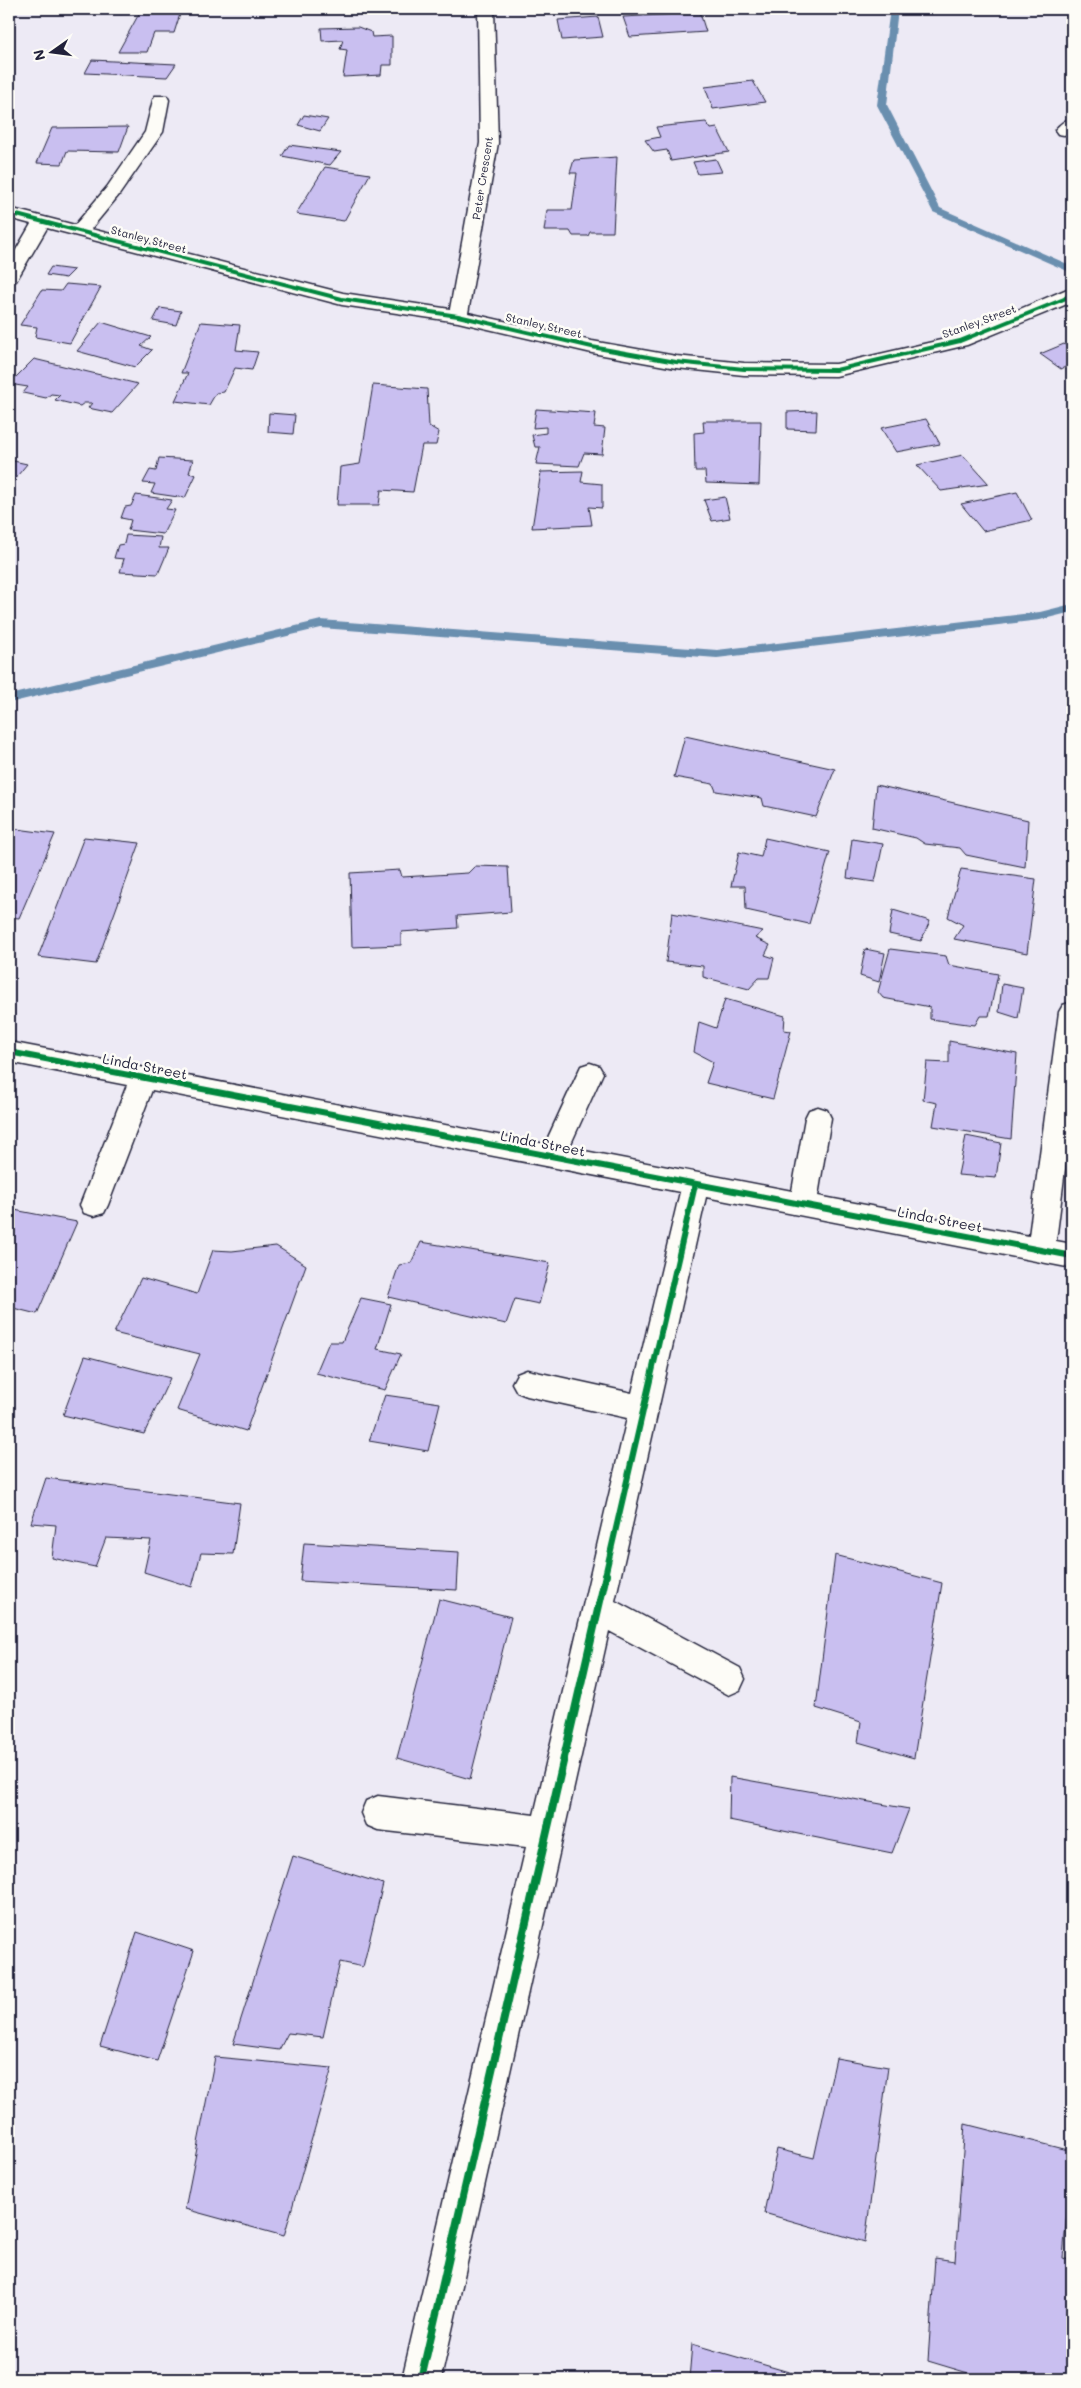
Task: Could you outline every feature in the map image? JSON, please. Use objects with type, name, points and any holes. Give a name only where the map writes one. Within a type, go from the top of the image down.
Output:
[{"type":"street","name":"Peter Crescent","points":[[458,316],[489,143],[486,9]]},
{"type":"street","points":[[79,231],[113,191],[154,132],[161,100]]},
{"type":"street","name":"Stanley Street","points":[[9,213],[342,299],[458,316],[592,347],[676,362],[744,369],[836,370],[960,341],[1068,296]]},
{"type":"street","points":[[9,277],[42,221]]},
{"type":"street","points":[[1041,1251],[1072,1012]]},
{"type":"street","name":"Linda Street","points":[[9,1052],[1072,1256]]},
{"type":"street","points":[[552,1157],[590,1073]]},
{"type":"street","points":[[94,1205],[143,1078]]},
{"type":"street","points":[[803,1205],[818,1118]]},
{"type":"street","points":[[421,2379],[695,1185]]},
{"type":"street","points":[[527,1383],[644,1409]]},
{"type":"street","points":[[598,1608],[729,1679]]},
{"type":"street","points":[[378,1813],[546,1833]]},
{"type":"building","points":[[113,9],[125,9],[122,14],[110,12]]},
{"type":"building","points":[[181,11],[174,33],[154,33],[147,52],[118,52],[140,12]]},
{"type":"building","points":[[700,13],[706,32],[630,37],[623,17]]},
{"type":"building","points":[[598,17],[603,37],[562,40],[558,20]]},
{"type":"building","points":[[358,27],[371,32],[372,37],[392,36],[392,65],[382,65],[381,75],[343,77],[347,50],[340,49],[343,40],[322,41],[321,28]]},
{"type":"building","points":[[92,60],[176,64],[167,77],[85,73]]},
{"type":"building","points":[[753,81],[765,102],[713,109],[705,87]]},
{"type":"building","points":[[304,115],[328,119],[320,131],[298,125]]},
{"type":"building","points":[[706,122],[711,129],[717,128],[729,152],[671,161],[667,150],[654,152],[645,140],[660,137],[656,127]]},
{"type":"building","points":[[128,127],[119,152],[67,151],[62,164],[37,163],[52,128]]},
{"type":"building","points":[[289,145],[341,152],[330,165],[282,156]]},
{"type":"building","points":[[617,157],[613,232],[590,232],[588,236],[573,236],[570,231],[544,231],[547,210],[572,210],[577,173],[570,173],[574,160]]},
{"type":"building","points":[[716,159],[722,172],[698,174],[693,162]]},
{"type":"building","points":[[325,167],[370,174],[344,221],[296,214]]},
{"type":"building","points":[[51,267],[74,270],[66,278],[46,275]]},
{"type":"building","points":[[66,284],[101,287],[70,343],[35,337],[37,327],[20,325],[42,290],[61,291]]},
{"type":"building","points":[[160,308],[181,311],[176,325],[153,321]]},
{"type":"building","points":[[101,322],[151,337],[141,346],[152,350],[135,367],[77,351]]},
{"type":"building","points":[[201,322],[240,325],[236,350],[258,352],[252,370],[235,368],[224,392],[216,393],[209,405],[175,401],[188,373],[181,373]]},
{"type":"building","points":[[1064,344],[1072,350],[1072,364],[1061,369],[1040,354]]},
{"type":"building","points":[[34,359],[138,384],[112,413],[88,408],[92,403],[84,403],[80,406],[55,400],[60,395],[51,394],[46,398],[23,393],[28,387],[9,384]]},
{"type":"building","points":[[373,385],[427,389],[429,426],[439,432],[436,445],[422,445],[413,492],[381,490],[379,505],[337,505],[340,467],[360,464]]},
{"type":"building","points":[[536,409],[596,413],[594,427],[605,428],[602,454],[584,453],[579,466],[536,464],[540,447],[535,447],[532,435],[546,433],[546,427],[533,428]]},
{"type":"building","points":[[817,411],[816,430],[787,429],[787,412]]},
{"type":"building","points":[[269,413],[295,415],[293,434],[268,432]]},
{"type":"building","points":[[926,419],[940,444],[896,452],[881,428]]},
{"type":"building","points":[[703,421],[761,421],[759,485],[706,483],[705,471],[695,471],[694,433],[704,432]]},
{"type":"building","points":[[963,455],[989,484],[941,491],[917,465]]},
{"type":"building","points":[[159,458],[193,460],[189,473],[196,475],[185,498],[151,493],[155,484],[143,483],[150,470],[156,471]]},
{"type":"building","points":[[9,460],[27,464],[9,486]]},
{"type":"building","points":[[583,471],[581,482],[602,484],[602,508],[589,507],[592,525],[532,528],[541,472]]},
{"type":"building","points":[[1017,492],[1032,520],[983,531],[961,504]]},
{"type":"building","points":[[136,495],[172,500],[166,509],[175,510],[163,534],[128,530],[131,520],[121,518],[125,507],[131,506]]},
{"type":"building","points":[[725,497],[730,518],[712,521],[704,500]]},
{"type":"building","points":[[126,535],[161,537],[159,548],[169,548],[158,574],[120,572],[124,559],[114,558],[118,545],[124,544]]},
{"type":"building","points":[[685,736],[835,769],[816,817],[764,806],[762,798],[716,791],[713,784],[674,777]]},
{"type":"building","points":[[876,785],[1028,820],[1025,867],[966,855],[960,848],[925,844],[916,838],[872,828]]},
{"type":"building","points":[[9,828],[55,834],[19,918],[9,917]]},
{"type":"building","points":[[84,837],[140,843],[96,964],[38,957]]},
{"type":"building","points":[[765,838],[830,852],[809,924],[746,910],[745,886],[731,886],[739,852],[761,857]]},
{"type":"building","points":[[852,839],[883,844],[875,882],[847,878]]},
{"type":"building","points":[[475,866],[508,867],[511,912],[457,916],[458,928],[401,932],[401,945],[352,947],[350,873],[400,870],[402,877],[468,873]]},
{"type":"building","points":[[961,869],[1036,879],[1027,953],[954,939],[963,925],[948,917]]},
{"type":"building","points":[[893,910],[930,921],[921,941],[889,934]]},
{"type":"building","points":[[672,913],[763,931],[755,938],[770,945],[765,955],[774,958],[769,978],[759,978],[749,989],[703,977],[703,966],[666,962]]},
{"type":"building","points":[[865,949],[885,953],[879,982],[860,976]]},
{"type":"building","points":[[890,949],[946,956],[949,965],[998,974],[989,1016],[980,1016],[975,1025],[930,1019],[930,1007],[883,998],[878,992]]},
{"type":"building","points":[[1002,984],[1023,988],[1018,1018],[999,1012]]},
{"type":"building","points":[[725,999],[785,1016],[784,1030],[791,1031],[773,1099],[706,1083],[713,1062],[694,1052],[699,1022],[716,1028]]},
{"type":"building","points":[[949,1041],[1017,1054],[1011,1139],[933,1126],[937,1103],[923,1100],[927,1062],[949,1063]]},
{"type":"building","points":[[966,1136],[1001,1143],[996,1178],[958,1175]]},
{"type":"building","points":[[9,1209],[77,1222],[37,1314],[9,1307]]},
{"type":"building","points":[[421,1242],[550,1263],[539,1304],[515,1299],[506,1324],[388,1297],[399,1265],[411,1263]]},
{"type":"building","points":[[276,1246],[306,1265],[246,1431],[177,1410],[200,1354],[114,1333],[141,1278],[197,1294],[213,1250],[232,1251]]},
{"type":"building","points":[[361,1298],[391,1304],[377,1349],[401,1354],[385,1390],[316,1373],[329,1342],[342,1342]]},
{"type":"building","points":[[85,1356],[170,1378],[144,1434],[63,1415]]},
{"type":"building","points":[[385,1395],[440,1403],[428,1451],[369,1441]]},
{"type":"building","points":[[46,1478],[240,1503],[233,1554],[201,1553],[192,1587],[144,1572],[151,1540],[106,1538],[95,1567],[52,1558],[56,1525],[31,1523]]},
{"type":"building","points":[[304,1543],[459,1552],[457,1590],[300,1581]]},
{"type":"building","points":[[835,1555],[942,1583],[914,1758],[858,1742],[861,1722],[816,1708]]},
{"type":"building","points":[[439,1599],[511,1617],[470,1779],[397,1758]]},
{"type":"building","points":[[730,1777],[909,1809],[892,1853],[729,1820]]},
{"type":"building","points":[[293,1856],[383,1884],[363,1967],[340,1962],[323,2037],[288,2033],[279,2050],[233,2044]]},
{"type":"building","points":[[137,1932],[194,1951],[157,2061],[100,2046]]},
{"type":"building","points":[[215,2057],[332,2068],[284,2236],[185,2209]]},
{"type":"building","points":[[836,2058],[888,2067],[865,2242],[764,2213],[777,2149],[814,2158]]},
{"type":"building","points":[[965,2124],[1072,2151],[1063,2258],[1072,2261],[1072,2379],[988,2379],[928,2361],[935,2258],[955,2261]]},
{"type":"building","points":[[692,2344],[813,2379],[689,2379]]},
{"type":"waterway","points":[[894,9],[882,105],[936,210],[1072,270]]},
{"type":"waterway","points":[[9,699],[321,624],[717,654],[1040,616],[1072,608]]},
{"type":"cycle path","points":[[9,213],[342,299],[458,316],[592,347],[676,362],[744,369],[836,370],[960,341],[1064,299],[1072,293]]},
{"type":"cycle path","points":[[9,1052],[1072,1256]]},
{"type":"cycle path","points":[[421,2379],[695,1185]]}]
